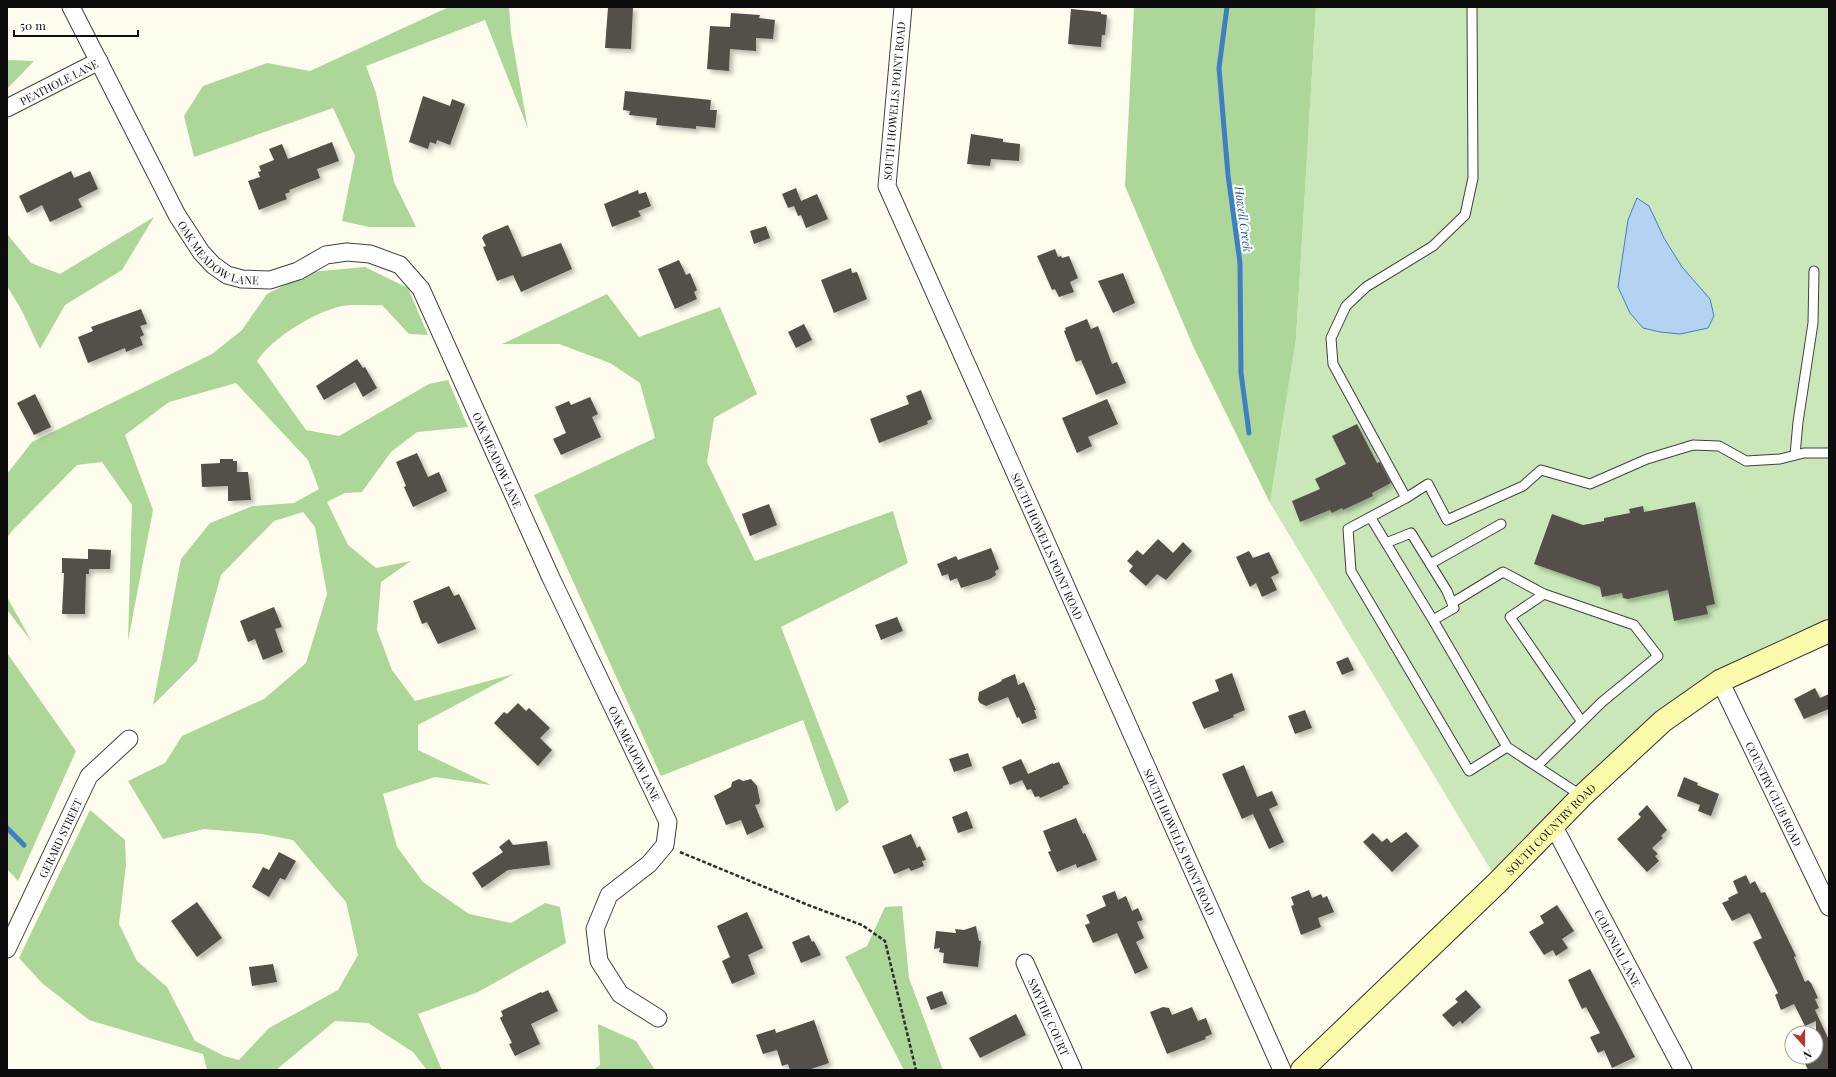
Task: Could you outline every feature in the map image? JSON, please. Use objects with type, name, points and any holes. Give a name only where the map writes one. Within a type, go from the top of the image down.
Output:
[{"type":"main road","name":"SOUTH COUNTRY ROAD","points":[[1302,1070],[1498,882],[1582,796],[1663,721],[1720,681],[1829,631]]},
{"type":"street","name":"PEATHOLE LANE","points":[[7,108],[99,61],[71,7]]},
{"type":"street","name":"SOUTH HOWELLS POINT ROAD","points":[[903,7],[887,186],[1282,1070]]},
{"type":"street","name":"OAK MEADOW LANE","points":[[99,61],[177,215],[201,252],[213,265],[227,275],[242,279],[270,280],[298,271],[326,255],[347,252],[370,254],[400,265],[421,289],[551,578],[668,822],[665,845]]},
{"type":"street","name":"COUNTRY CLUB ROAD","points":[[1720,681],[1829,907]]},
{"type":"street","name":"GERARD STREET","points":[[7,949],[89,776],[129,739]]},
{"type":"street","name":"COLONIAL LANE","points":[[1553,825],[1684,1070]]},
{"type":"street","points":[[658,1018],[620,994],[599,961],[595,929],[609,895],[649,864],[665,845]]},
{"type":"street","name":"SMYTHE COURT","points":[[1025,964],[1073,1070]]},
{"type":"lane","points":[[1406,498],[1333,364],[1331,338],[1346,306],[1361,292],[1433,246],[1465,215],[1473,178],[1472,7]]},
{"type":"lane","points":[[1796,455],[1798,422],[1813,323],[1814,271]]},
{"type":"lane","points":[[1507,747],[1469,771],[1351,571],[1348,529],[1371,518],[1428,484],[1447,520],[1523,486],[1541,470],[1590,484],[1647,459],[1692,445],[1719,446],[1746,461],[1780,459],[1804,453],[1829,453]]},
{"type":"lane","points":[[1371,518],[1433,620],[1507,747],[1582,796]]},
{"type":"lane","points":[[1430,564],[1501,524]]},
{"type":"lane","points":[[1386,543],[1411,533],[1430,564],[1454,608],[1433,620]]},
{"type":"lane","points":[[1452,603],[1503,572],[1544,594],[1634,625],[1658,656],[1602,702],[1537,766]]},
{"type":"lane","points":[[1544,594],[1510,617],[1582,722]]},
{"type":"path","points":[[665,845],[808,906],[862,925],[885,941],[916,1070]]},
{"type":"green space","points":[[449,7],[509,7],[511,33],[528,129],[485,20],[366,66],[376,93],[394,182],[416,227],[369,227],[342,221],[355,156],[333,108],[194,157],[184,116],[203,86],[267,63],[310,71]]},
{"type":"green space","points":[[1134,7],[1316,7],[1296,339],[1270,503],[1193,346],[1125,186]]},
{"type":"green space","points":[[1316,7],[1829,7],[1829,631],[1720,681],[1498,882],[1270,503],[1296,339]]},
{"type":"green space","points":[[7,60],[34,61],[7,89]]},
{"type":"green space","points":[[154,217],[122,270],[65,305],[40,349],[21,309],[7,286],[7,234],[31,263],[60,274]]},
{"type":"green space","points":[[365,267],[408,288],[428,335],[409,334],[382,305],[342,306],[319,314],[295,327],[283,335],[264,352],[257,361],[306,430],[339,436],[429,384],[448,380],[468,427],[417,432],[391,452],[362,492],[345,493],[327,502],[348,545],[376,568],[411,561],[381,582],[377,630],[392,670],[415,701],[514,674],[418,725],[418,750],[491,785],[435,777],[383,794],[397,847],[423,882],[469,914],[511,923],[545,903],[560,907],[566,943],[478,992],[418,1014],[442,1070],[427,1070],[413,1052],[368,1023],[335,1021],[276,1070],[207,1070],[203,1054],[89,1020],[42,983],[19,958],[90,810],[125,840],[126,865],[119,924],[137,961],[167,987],[195,1041],[224,1056],[239,1060],[269,1028],[338,990],[358,955],[346,902],[293,840],[262,834],[204,829],[163,839],[128,781],[165,763],[182,736],[264,699],[306,663],[327,594],[315,527],[303,512],[274,521],[221,575],[197,661],[153,705],[181,559],[210,523],[253,506],[294,503],[319,489],[308,460],[236,383],[169,402],[125,435],[153,510],[128,641],[132,505],[102,462],[77,465],[12,531],[7,538],[7,474],[32,442],[212,354],[242,330],[267,294],[311,272]]},
{"type":"green space","points":[[607,294],[639,337],[720,307],[757,394],[714,418],[707,462],[755,561],[893,511],[908,563],[781,627],[849,802],[836,812],[803,720],[661,776],[534,495],[655,438],[640,383],[610,363],[559,344],[502,344]]},
{"type":"green space","points":[[7,597],[32,642],[7,610]]},
{"type":"green space","points":[[7,653],[76,751],[18,881],[7,869]]},
{"type":"green space","points":[[902,906],[909,978],[943,1070],[904,1070],[845,957],[867,946],[885,907]]},
{"type":"green space","points":[[598,1024],[636,1041],[655,1070],[593,1070],[600,1065]]},
{"type":"water","points":[[1637,198],[1649,206],[1664,238],[1682,267],[1710,299],[1714,316],[1708,328],[1680,334],[1660,332],[1643,328],[1630,313],[1618,287],[1628,220]]},
{"type":"building","points":[[608,7],[633,7],[631,49],[605,48]]},
{"type":"building","points":[[1071,9],[1101,12],[1101,14],[1107,15],[1105,35],[1102,35],[1101,47],[1068,44]]},
{"type":"building","points":[[731,13],[760,15],[759,18],[775,20],[773,39],[756,38],[756,51],[730,49],[729,71],[707,69],[710,26],[730,27]]},
{"type":"building","points":[[625,91],[711,100],[710,110],[717,110],[715,128],[696,126],[696,129],[656,125],[657,118],[629,115],[630,111],[623,110]]},
{"type":"building","points":[[423,96],[450,106],[452,99],[465,104],[450,145],[437,140],[436,144],[430,142],[428,149],[409,142]]},
{"type":"building","points":[[971,134],[1003,139],[1003,142],[1020,144],[1019,161],[991,159],[990,166],[967,164]]},
{"type":"building","points":[[332,142],[339,161],[317,169],[320,178],[289,190],[290,192],[285,194],[287,199],[259,210],[248,181],[260,177],[258,172],[261,171],[259,166],[274,160],[269,149],[282,144],[288,159]]},
{"type":"building","points":[[71,171],[74,178],[90,171],[98,189],[78,199],[82,207],[50,222],[42,205],[27,213],[19,196]]},
{"type":"building","points":[[796,188],[801,201],[817,194],[828,219],[806,228],[801,215],[798,216],[794,206],[788,208],[782,194]]},
{"type":"building","points":[[638,190],[639,194],[646,192],[651,206],[638,211],[641,216],[612,227],[604,204]]},
{"type":"building","points":[[508,225],[522,257],[561,243],[572,269],[521,292],[513,275],[497,281],[483,247],[486,246],[482,238],[484,235]]},
{"type":"building","points":[[766,226],[770,238],[754,244],[750,231]]},
{"type":"building","points":[[1055,249],[1058,257],[1061,256],[1062,258],[1069,256],[1078,278],[1070,282],[1074,292],[1059,297],[1055,289],[1052,290],[1037,256]]},
{"type":"building","points":[[679,260],[686,275],[690,273],[697,290],[694,292],[697,299],[675,309],[658,269]]},
{"type":"building","points":[[851,268],[852,273],[857,272],[867,299],[834,313],[821,280]]},
{"type":"building","points":[[1123,273],[1135,303],[1113,313],[1098,281]]},
{"type":"building","points":[[141,309],[147,324],[140,326],[144,335],[140,337],[143,345],[126,352],[125,348],[88,363],[78,337],[93,331],[91,327]]},
{"type":"building","points":[[1087,319],[1091,329],[1098,326],[1112,364],[1117,362],[1126,383],[1096,395],[1081,360],[1076,362],[1064,331],[1066,330],[1065,328]]},
{"type":"building","points":[[804,324],[812,340],[796,348],[788,332]]},
{"type":"building","points":[[357,359],[363,368],[365,367],[377,388],[363,397],[355,382],[324,400],[316,386]]},
{"type":"building","points":[[921,390],[932,419],[927,421],[928,424],[879,443],[870,419],[909,404],[906,396]]},
{"type":"building","points":[[35,394],[51,427],[34,435],[17,403]]},
{"type":"building","points":[[590,397],[598,414],[592,417],[601,437],[561,455],[553,439],[566,433],[555,407],[569,401],[571,405]]},
{"type":"building","points":[[1107,399],[1118,424],[1088,437],[1092,446],[1077,453],[1062,418]]},
{"type":"building","points":[[1357,424],[1377,463],[1380,462],[1391,483],[1372,493],[1373,496],[1343,510],[1342,508],[1332,513],[1330,510],[1300,522],[1292,501],[1320,489],[1315,479],[1346,464],[1332,436]]},
{"type":"building","points":[[417,453],[428,477],[439,472],[447,491],[413,507],[404,487],[406,486],[396,462]]},
{"type":"building","points":[[220,459],[233,459],[233,461],[237,461],[237,472],[248,472],[251,500],[228,501],[228,486],[202,487],[201,464],[220,463]]},
{"type":"building","points":[[1695,502],[1715,604],[1706,606],[1708,614],[1674,621],[1668,590],[1628,599],[1623,598],[1622,593],[1602,597],[1600,587],[1534,564],[1552,514],[1583,525],[1604,521],[1604,518],[1630,513],[1629,509],[1643,506],[1644,512]]},
{"type":"building","points":[[769,504],[777,525],[750,536],[742,514]]},
{"type":"building","points":[[1158,539],[1173,553],[1183,542],[1192,551],[1166,580],[1157,574],[1146,586],[1129,571],[1133,566],[1127,561],[1137,550],[1143,555]]},
{"type":"building","points":[[991,548],[999,569],[995,571],[996,575],[990,579],[961,588],[957,578],[950,581],[948,574],[942,576],[937,564],[956,556],[958,560]]},
{"type":"building","points":[[88,549],[111,550],[110,569],[89,569],[89,574],[86,574],[85,614],[62,614],[64,573],[62,573],[62,558],[88,559]]},
{"type":"building","points":[[1249,551],[1253,558],[1269,552],[1279,573],[1271,577],[1277,590],[1262,597],[1256,583],[1250,587],[1236,557]]},
{"type":"building","points":[[449,586],[454,596],[459,594],[476,629],[438,644],[427,622],[422,624],[413,601]]},
{"type":"building","points":[[274,607],[282,627],[275,629],[283,652],[263,660],[255,639],[248,642],[240,621]]},
{"type":"building","points":[[897,617],[903,631],[881,640],[875,625]]},
{"type":"building","points":[[1348,657],[1354,670],[1342,675],[1336,662]]},
{"type":"building","points":[[1232,673],[1245,710],[1233,715],[1234,717],[1204,729],[1192,702],[1219,691],[1215,680]]},
{"type":"building","points":[[1015,674],[1018,685],[1024,682],[1036,710],[1034,710],[1037,718],[1022,724],[1019,717],[1017,718],[1008,697],[986,706],[978,700],[979,692]]},
{"type":"building","points":[[1815,688],[1820,698],[1829,694],[1829,709],[1804,719],[1794,699]]},
{"type":"building","points":[[518,703],[526,711],[529,708],[550,728],[540,738],[552,750],[538,766],[494,723],[504,712],[507,714]]},
{"type":"building","points":[[1305,710],[1312,728],[1295,734],[1288,716]]},
{"type":"building","points":[[968,753],[972,766],[954,772],[949,759]]},
{"type":"building","points":[[1021,759],[1028,774],[1053,763],[1059,762],[1069,784],[1040,798],[1039,796],[1035,797],[1031,789],[1027,790],[1022,780],[1010,785],[1002,767]]},
{"type":"building","points":[[1244,765],[1257,797],[1272,791],[1278,805],[1269,809],[1284,842],[1269,849],[1253,814],[1242,819],[1222,774]]},
{"type":"building","points":[[1684,777],[1698,783],[1697,785],[1719,794],[1711,816],[1698,811],[1700,805],[1677,796]]},
{"type":"building","points":[[739,779],[743,781],[751,779],[757,786],[760,801],[759,804],[755,805],[764,827],[747,835],[741,820],[726,825],[714,796],[731,787],[732,782]]},
{"type":"building","points":[[1647,805],[1667,830],[1661,836],[1663,838],[1652,848],[1658,854],[1655,856],[1659,861],[1647,872],[1617,839],[1641,817],[1638,814]]},
{"type":"building","points":[[967,811],[973,828],[958,833],[952,817]]},
{"type":"building","points":[[1076,818],[1083,834],[1085,833],[1097,860],[1077,868],[1076,864],[1057,872],[1048,852],[1051,851],[1043,831]]},
{"type":"building","points":[[1406,832],[1419,846],[1392,872],[1363,842],[1373,833],[1382,842],[1387,838],[1391,843]]},
{"type":"building","points":[[911,834],[917,848],[920,846],[926,860],[922,861],[924,866],[911,871],[909,868],[894,874],[882,846]]},
{"type":"building","points":[[509,839],[513,845],[547,841],[550,865],[508,870],[482,888],[472,873],[503,852],[499,847]]},
{"type":"building","points":[[279,852],[296,861],[285,880],[280,878],[269,897],[252,887],[263,867],[269,870]]},
{"type":"building","points":[[1746,875],[1750,884],[1755,881],[1761,893],[1765,892],[1796,956],[1794,957],[1805,982],[1808,980],[1811,983],[1818,998],[1815,999],[1819,1008],[1815,1010],[1822,1025],[1816,1025],[1816,1021],[1804,1025],[1794,1004],[1781,1010],[1775,995],[1778,993],[1753,942],[1762,938],[1751,915],[1749,913],[1732,921],[1722,903],[1738,893],[1733,881]]},
{"type":"building","points":[[1309,890],[1312,898],[1321,894],[1323,898],[1327,896],[1334,912],[1318,918],[1321,927],[1301,935],[1291,906],[1294,905],[1291,897]]},
{"type":"building","points":[[1115,891],[1118,900],[1126,896],[1132,911],[1138,908],[1143,920],[1137,922],[1144,938],[1136,942],[1148,968],[1135,974],[1117,933],[1093,943],[1085,925],[1090,923],[1086,915],[1106,906],[1102,896]]},
{"type":"building","points":[[197,902],[222,938],[197,957],[171,921]]},
{"type":"building","points":[[1557,905],[1574,931],[1562,939],[1568,948],[1556,956],[1553,950],[1544,955],[1529,932],[1544,923],[1540,916]]},
{"type":"building","points":[[747,912],[763,948],[748,955],[755,974],[732,984],[722,961],[730,957],[717,926]]},
{"type":"building","points":[[976,926],[979,941],[981,941],[978,967],[943,963],[944,953],[939,952],[940,948],[934,949],[936,931],[956,933],[955,929],[964,930]]},
{"type":"building","points":[[809,935],[812,942],[814,941],[821,955],[801,963],[792,942]]},
{"type":"building","points":[[273,964],[277,982],[252,986],[249,967]]},
{"type":"building","points":[[1590,969],[1635,1057],[1612,1068],[1604,1050],[1598,1053],[1590,1037],[1600,1033],[1586,1007],[1582,1009],[1568,980]]},
{"type":"building","points":[[548,990],[558,1011],[531,1024],[540,1044],[515,1056],[509,1044],[512,1043],[500,1018],[503,1016],[501,1011]]},
{"type":"building","points":[[1466,990],[1481,1007],[1462,1024],[1460,1021],[1453,1027],[1442,1015],[1458,1002],[1455,999]]},
{"type":"building","points":[[942,991],[947,1004],[931,1010],[926,997]]},
{"type":"building","points":[[1163,1007],[1169,1008],[1172,1015],[1192,1007],[1198,1021],[1206,1018],[1212,1034],[1205,1037],[1206,1039],[1167,1054],[1150,1012]]},
{"type":"building","points":[[1016,1014],[1026,1035],[980,1058],[969,1038]]},
{"type":"building","points":[[814,1020],[829,1063],[808,1070],[790,1070],[788,1064],[782,1066],[777,1050],[763,1054],[756,1035],[775,1029],[776,1033]]},
{"type":"building","points":[[1824,1029],[1829,1040],[1829,1070],[1808,1070],[1806,1065],[1824,1065]]},
{"type":"waterway","name":"Howell Creek","points":[[1227,7],[1219,68],[1228,175],[1240,263],[1241,373],[1249,433]]},
{"type":"waterway","points":[[7,828],[24,845]]}]
